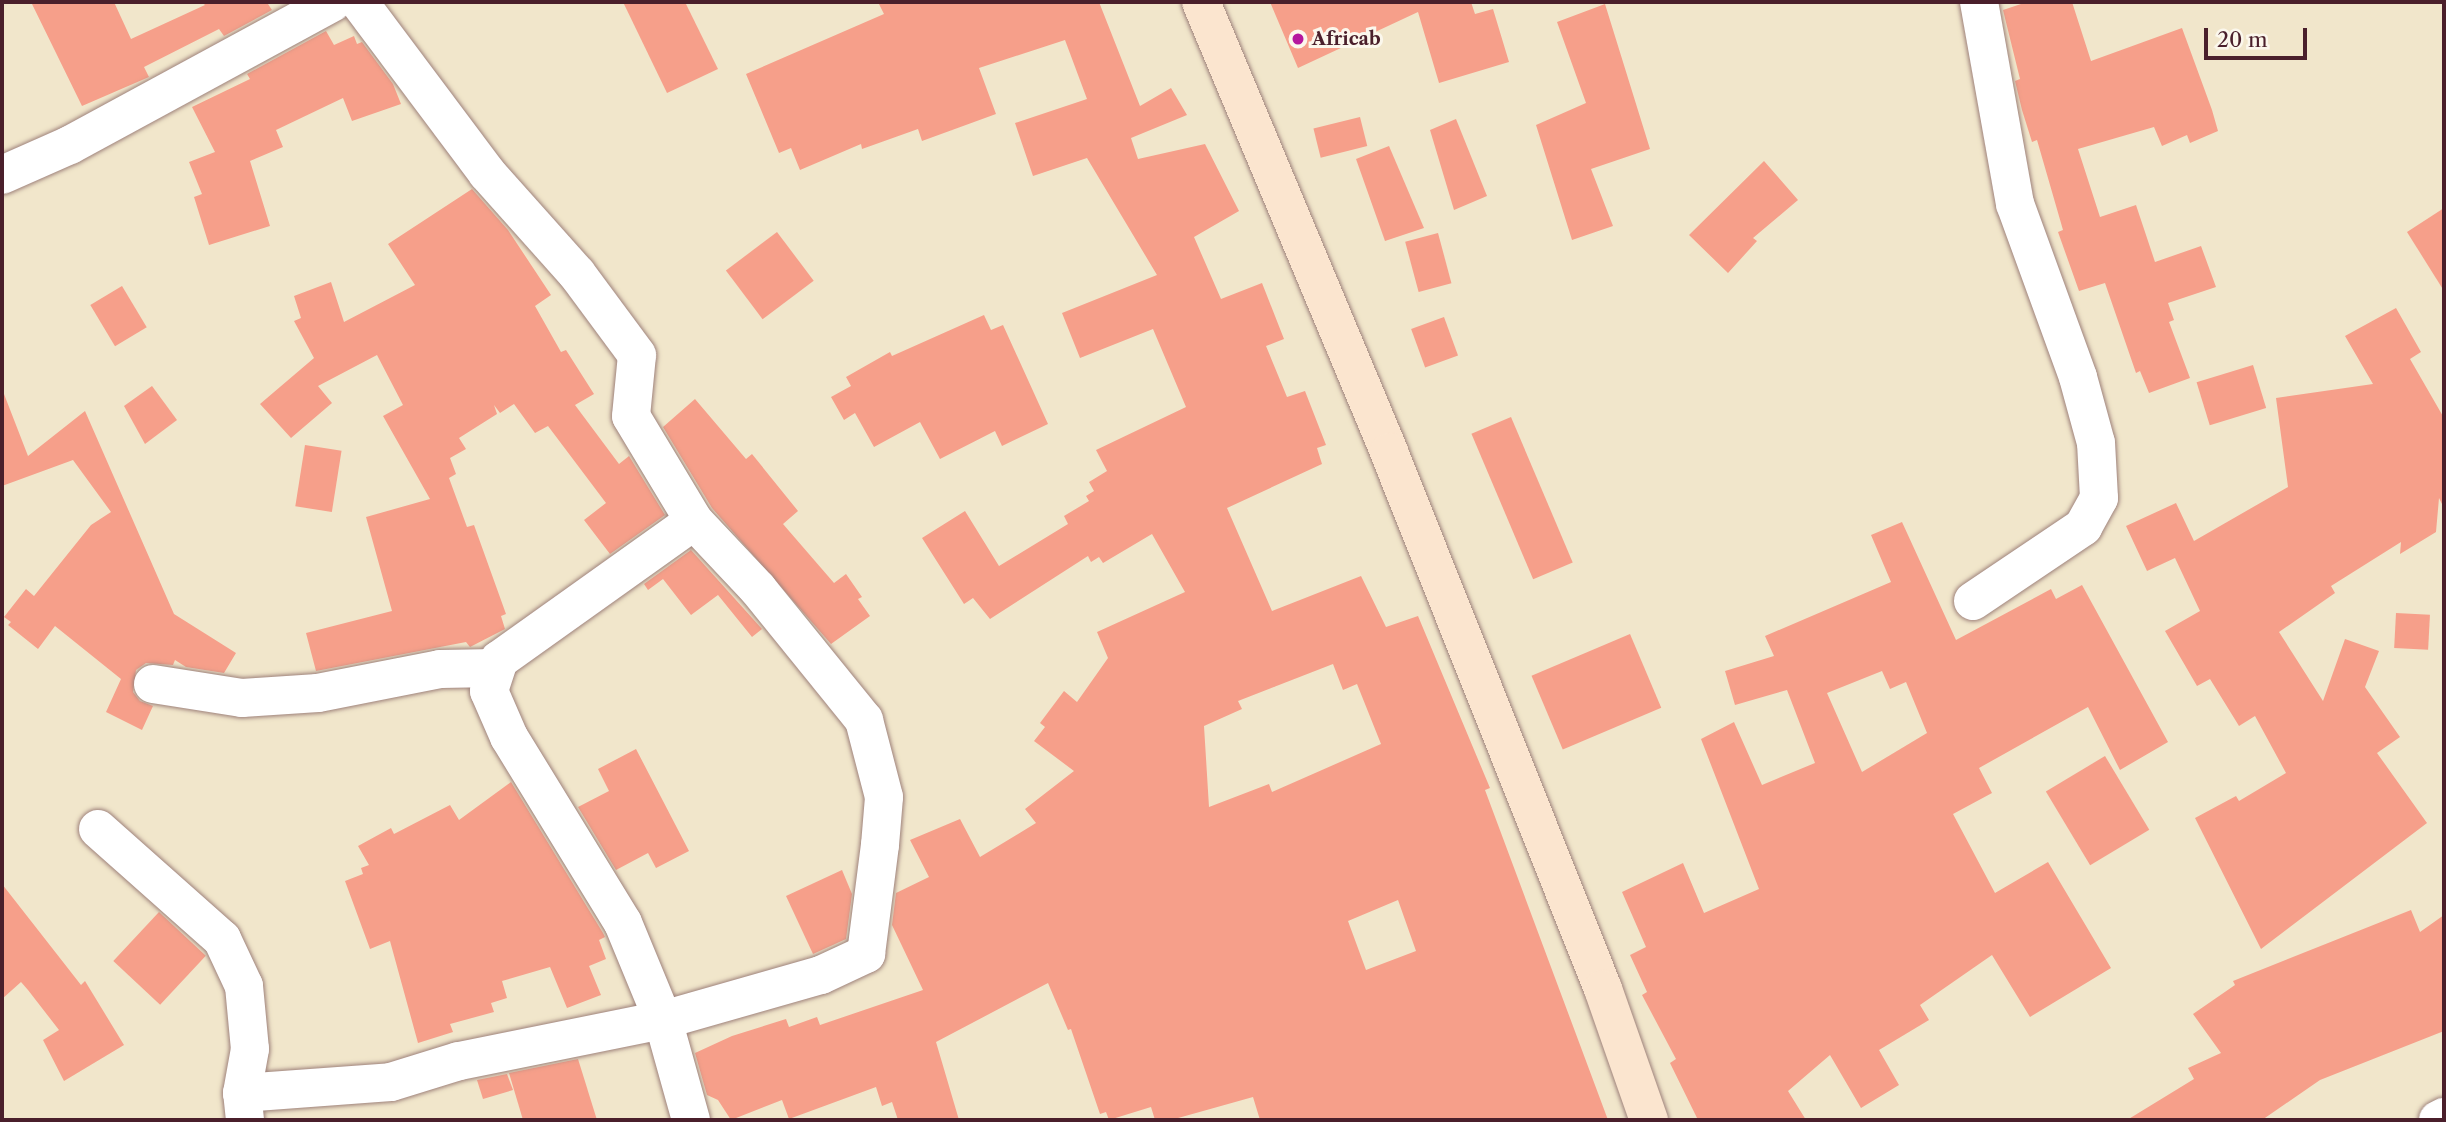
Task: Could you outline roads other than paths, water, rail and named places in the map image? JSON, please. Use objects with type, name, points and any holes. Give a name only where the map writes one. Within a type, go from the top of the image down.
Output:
[{"type":"main road","points":[[1201,2],[1389,452],[1603,989],[1649,1120]]},
{"type":"street","points":[[2,175],[70,145],[333,2]]},
{"type":"street","points":[[98,830],[222,939],[244,986],[250,1049],[244,1107],[391,1082],[485,1055],[663,1020],[821,975],[866,954],[884,797],[864,720],[758,589],[694,521],[631,416],[637,355],[577,274],[487,173],[359,2]]},
{"type":"street","points":[[1973,601],[2083,527],[2099,498],[2096,443],[2078,377],[2015,204],[1979,2]]},
{"type":"street","points":[[691,1120],[663,1020],[623,923],[509,737],[489,691],[499,660],[694,521]]},
{"type":"street","points":[[153,684],[242,698],[318,693],[440,669],[496,668]]},
{"type":"street","points":[[2438,1120],[2444,1116]]},
{"type":"place","name":"Africab","points":[[1298,39]]}]
